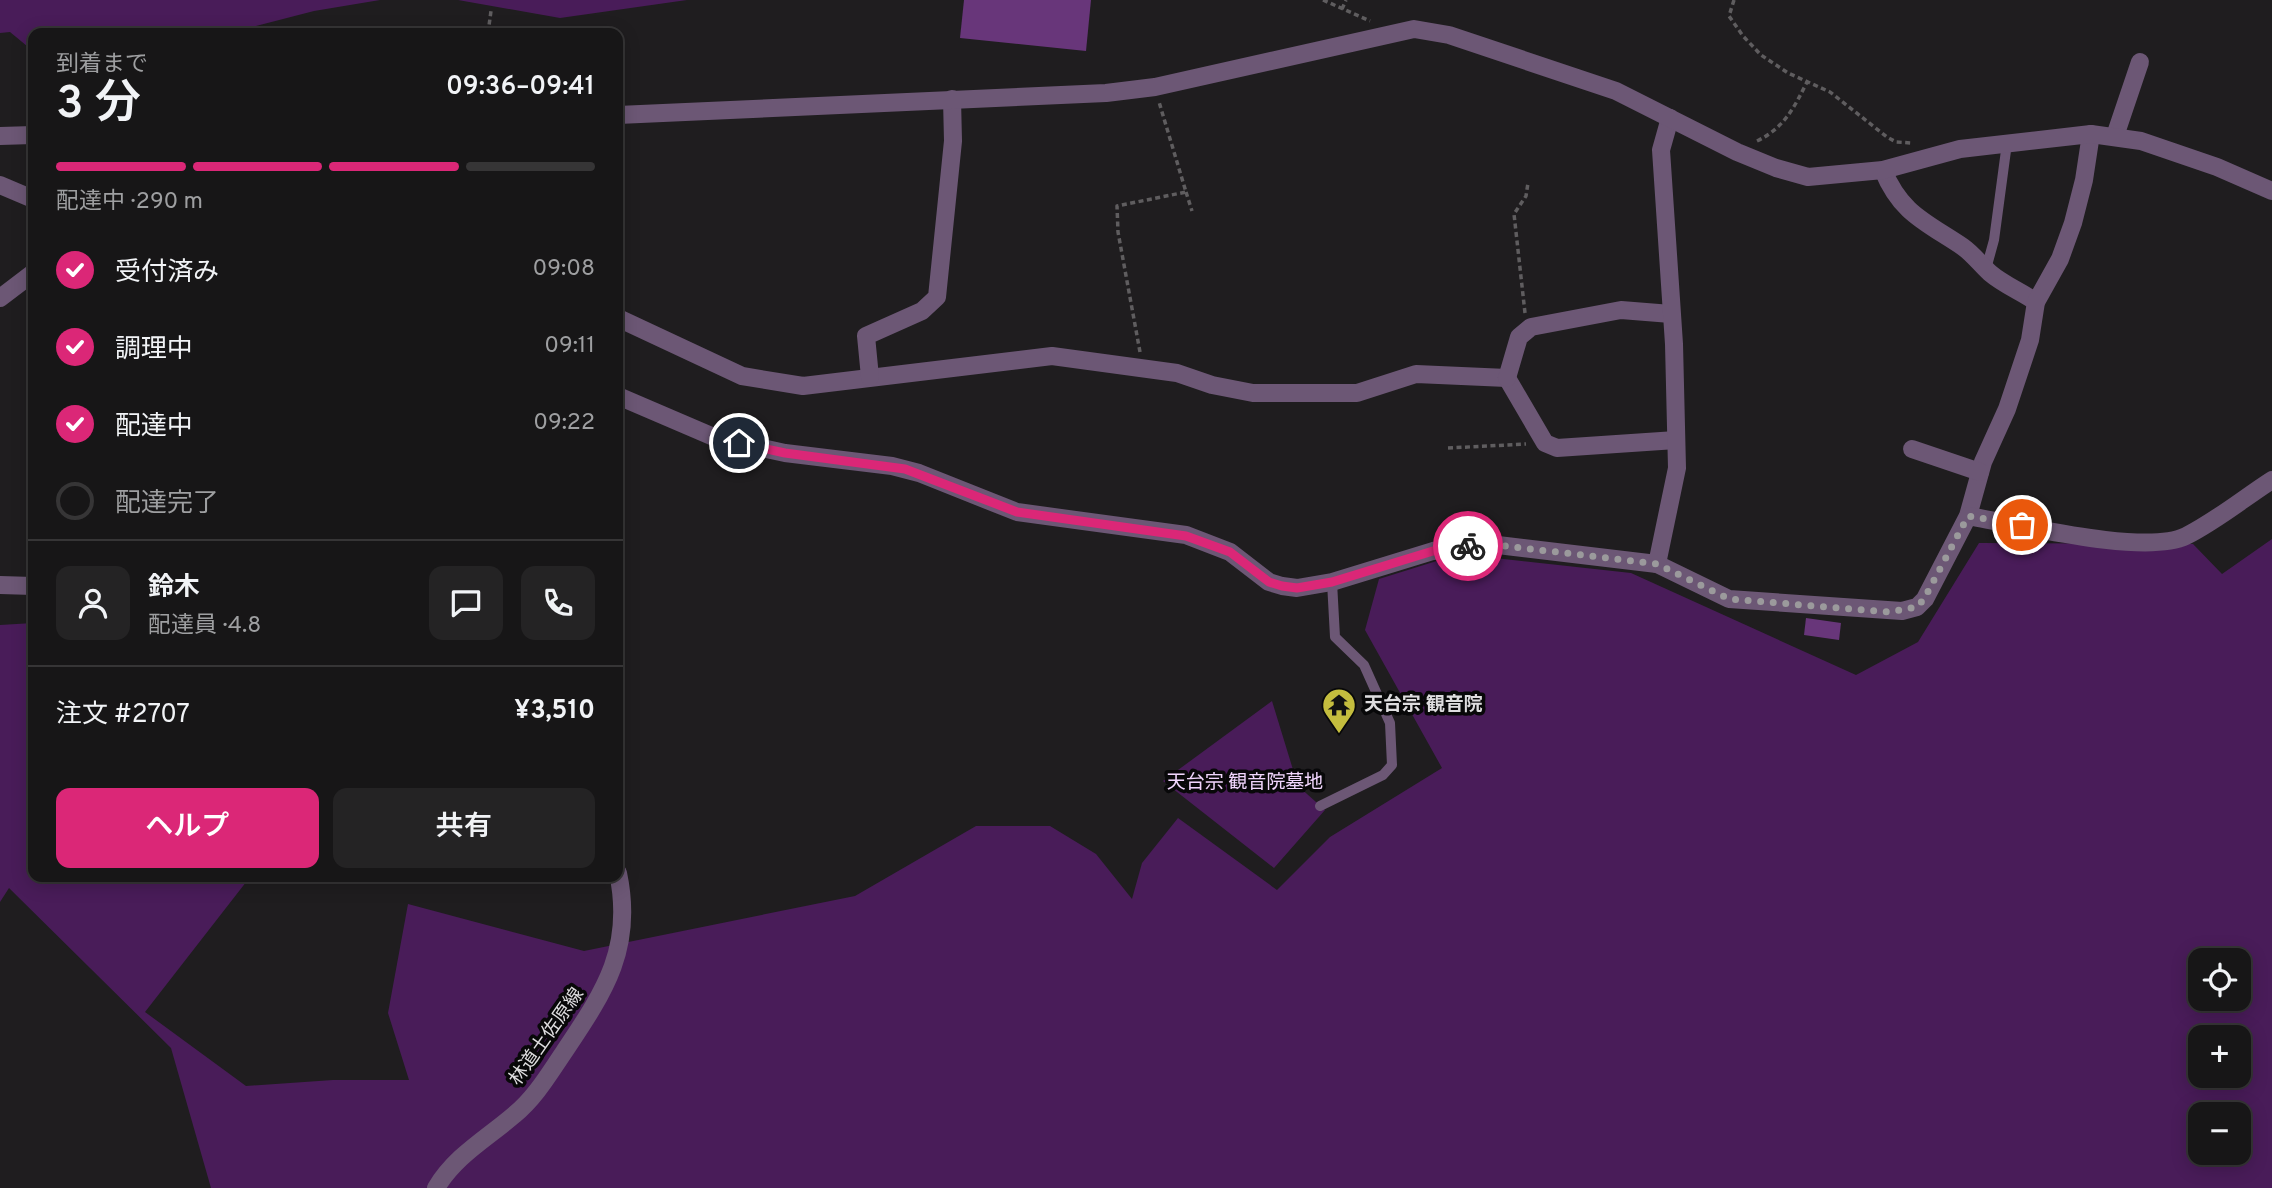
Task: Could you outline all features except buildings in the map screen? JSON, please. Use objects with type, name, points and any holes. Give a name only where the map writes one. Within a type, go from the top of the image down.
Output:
[{"type":"street","points":[[623,115],[1106,93],[1155,87],[1414,29],[1449,36],[1616,91],[1737,152],[1776,168],[1808,177],[1846,176],[1884,170],[1960,149],[2091,134],[2115,136],[2217,167],[2272,191]]},
{"type":"street","points":[[2115,136],[2140,62]]},
{"type":"street","points":[[870,377],[866,336],[922,311],[937,297],[953,141],[952,99]]},
{"type":"street","points":[[1657,564],[1677,468],[1674,344],[1661,150],[1670,118]]},
{"type":"street","points":[[623,398],[716,438],[785,453],[892,466],[919,473],[1017,512],[1186,536],[1230,552],[1269,582],[1282,586],[1297,588],[1332,582],[1433,551],[1481,543],[1657,564],[1729,599],[1902,611],[1917,607],[1924,599],[1968,516],[1980,472],[2007,409],[2030,340],[2036,302],[2060,260],[2073,223],[2084,180],[2091,134]]},
{"type":"street","points":[[0,136],[28,135]]},
{"type":"street","points":[[1884,170],[1892,190],[1904,207],[1924,224],[1964,248],[1986,269],[2036,302]]},
{"type":"street","points":[[0,185],[28,197]]},
{"type":"street","points":[[0,298],[28,277]]},
{"type":"street","points":[[1671,314],[1621,310],[1531,327],[1519,337],[1507,378],[1545,443],[1557,448],[1577,449],[1676,440]]},
{"type":"street","points":[[623,320],[741,376],[803,386],[1052,356],[1143,367],[1253,393],[1357,393],[1416,374],[1507,378]]},
{"type":"street","points":[[1912,449],[1980,472]]},
{"type":"street","points":[[1968,516],[2117,541],[2161,541],[2184,537],[2272,480]]},
{"type":"street","points":[[0,585],[28,586]]},
{"type":"street","name":"林道土佐原線","points":[[436,1188],[451,1166],[531,1099],[602,995],[618,957],[622,921],[619,882]]},
{"type":"lane","points":[[1986,269],[1994,240],[2007,143]]},
{"type":"lane","points":[[1320,806],[1383,775],[1392,765],[1390,723],[1364,665],[1335,637],[1332,582]]},
{"type":"path","points":[[1323,0],[1394,32]]},
{"type":"path","points":[[1342,9],[1346,0]]},
{"type":"path","points":[[1734,0],[1729,16],[1743,36],[1774,64],[1830,92],[1896,142],[1922,141]]},
{"type":"path","points":[[489,28],[491,12]]},
{"type":"path","points":[[1737,152],[1775,132],[1790,114],[1807,81]]},
{"type":"path","points":[[1155,87],[1192,211]]},
{"type":"path","points":[[1528,183],[1526,197],[1514,214],[1514,230],[1526,320],[1531,327]]},
{"type":"path","points":[[1143,367],[1118,232],[1117,206],[1186,192]]},
{"type":"path","points":[[1448,448],[1545,443]]},
{"type":"green space","points":[[0,0],[380,0],[314,11],[252,28],[28,28],[28,47],[10,32],[0,33]]},
{"type":"green space","points":[[458,0],[687,0],[560,18]]},
{"type":"green space","points":[[2272,539],[2272,1188],[211,1188],[171,1048],[9,888],[0,902],[0,625],[28,623],[28,882],[246,882],[145,1012],[246,1086],[333,1080],[409,1080],[388,1013],[408,904],[584,951],[855,896],[976,826],[1050,826],[1096,854],[1132,899],[1142,863],[1178,818],[1277,890],[1330,837],[1442,768],[1365,630],[1379,579],[1459,554],[1631,573],[1856,675],[1918,642],[1979,543],[2193,544],[2222,574]]},
{"type":"green space","name":"天台宗 観音院墓地","points":[[1272,701],[1298,786],[1325,810],[1274,868],[1163,781]]},
{"type":"way so far","points":[[1468,546],[1481,543],[1657,564],[1729,599],[1889,612],[1917,607],[1930,592],[1968,516],[2022,525]]},
{"type":"place","name":"天台宗 観音院","points":[[1339,735]]},
{"type":"route","points":[[739,443],[785,453],[905,469],[1017,512],[1186,536],[1230,552],[1255,573],[1282,586],[1297,588],[1332,582],[1433,551],[1468,546]]}]
